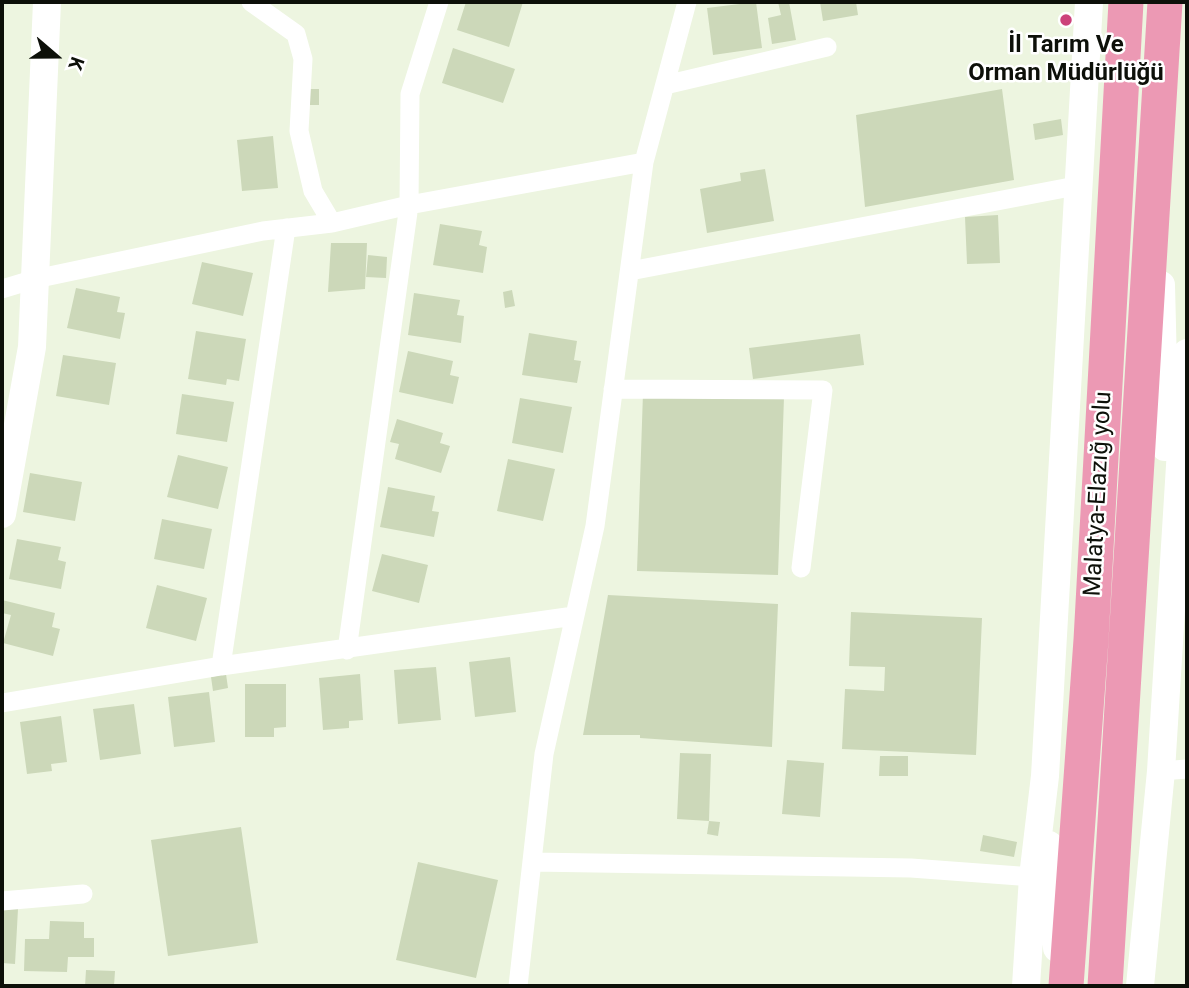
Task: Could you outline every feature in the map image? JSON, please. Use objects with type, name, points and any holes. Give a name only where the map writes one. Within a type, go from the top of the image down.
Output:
[{"type":"highway","name":"Malatya-Elazığ yolu","points":[[1066,986],[1091,640],[1126,2]]},
{"type":"highway","name":"Malatya-Elazığ yolu","points":[[1105,986],[1166,2]]},
{"type":"street","points":[[2,514],[32,347],[47,2]]},
{"type":"street","points":[[251,2],[296,34],[303,59],[299,131],[313,191],[332,223]]},
{"type":"street","points":[[347,650],[409,205],[410,93],[439,2]]},
{"type":"street","points":[[518,986],[544,754],[595,526],[644,162],[687,2]]},
{"type":"street","points":[[1026,986],[1033,877],[1045,776],[1081,185],[1089,2]]},
{"type":"street","points":[[665,85],[827,47]]},
{"type":"street","points":[[1140,986],[1174,770],[1173,597],[1165,460],[1164,356],[1156,160]]},
{"type":"street","points":[[2,289],[35,279],[286,228],[332,223],[409,205],[644,162]]},
{"type":"street","points":[[630,271],[1081,185]]},
{"type":"street","points":[[221,666],[286,228]]},
{"type":"street","points":[[1173,597],[1187,353]]},
{"type":"street","points":[[613,388],[823,390],[801,568]]},
{"type":"street","points":[[2,703],[221,666],[575,616]]},
{"type":"street","points":[[1045,776],[1059,986]]},
{"type":"street","points":[[532,862],[911,868],[1033,877]]},
{"type":"street","points":[[2,901],[83,894]]},
{"type":"building","points":[[466,2],[523,2],[509,47],[457,30]]},
{"type":"building","points":[[756,2],[762,48],[713,55],[707,8]]},
{"type":"building","points":[[778,2],[789,2],[796,40],[772,44],[768,18],[781,15]]},
{"type":"building","points":[[820,2],[856,2],[858,15],[823,21]]},
{"type":"building","points":[[453,48],[515,69],[503,103],[442,83]]},
{"type":"building","points":[[308,89],[319,89],[319,105],[308,105]]},
{"type":"building","points":[[1002,89],[1014,180],[865,207],[856,115]]},
{"type":"building","points":[[1061,119],[1063,135],[1035,140],[1033,124]]},
{"type":"building","points":[[273,136],[278,188],[242,191],[237,140]]},
{"type":"building","points":[[765,169],[774,221],[707,233],[700,189],[741,181],[740,173]]},
{"type":"building","points":[[998,215],[1000,263],[967,264],[965,217]]},
{"type":"building","points":[[440,224],[482,231],[479,245],[487,247],[483,273],[433,265]]},
{"type":"building","points":[[331,243],[367,243],[365,289],[328,292]]},
{"type":"building","points":[[368,255],[387,257],[386,278],[366,277]]},
{"type":"building","points":[[202,262],[253,273],[243,316],[192,304]]},
{"type":"building","points":[[76,288],[120,297],[117,312],[125,313],[120,339],[67,328]]},
{"type":"building","points":[[512,290],[515,306],[505,308],[503,292]]},
{"type":"building","points":[[414,293],[460,300],[457,315],[464,316],[461,343],[408,335]]},
{"type":"building","points":[[196,331],[246,339],[239,381],[227,379],[226,385],[188,379]]},
{"type":"building","points":[[529,333],[577,341],[574,360],[581,361],[577,383],[522,375]]},
{"type":"building","points":[[860,334],[864,365],[753,379],[749,348]]},
{"type":"building","points":[[408,351],[453,361],[450,375],[459,377],[453,404],[399,392]]},
{"type":"building","points":[[63,355],[116,363],[109,405],[56,396]]},
{"type":"building","points":[[643,393],[784,397],[778,575],[637,571]]},
{"type":"building","points":[[182,394],[234,402],[227,442],[176,434]]},
{"type":"building","points":[[520,398],[572,407],[563,453],[512,443]]},
{"type":"building","points":[[397,419],[443,433],[440,443],[450,446],[441,473],[395,459],[399,444],[390,442]]},
{"type":"building","points":[[178,455],[228,467],[218,509],[167,497]]},
{"type":"building","points":[[508,459],[555,469],[543,521],[497,511]]},
{"type":"building","points":[[30,473],[82,482],[75,521],[23,512]]},
{"type":"building","points":[[388,487],[435,496],[432,511],[439,512],[434,537],[380,527]]},
{"type":"building","points":[[162,519],[212,529],[204,569],[154,559]]},
{"type":"building","points":[[17,539],[61,547],[58,560],[66,562],[61,589],[9,579]]},
{"type":"building","points":[[382,554],[428,565],[419,603],[372,591]]},
{"type":"building","points":[[157,585],[207,598],[196,641],[146,628]]},
{"type":"building","points":[[608,595],[778,604],[772,747],[640,738],[640,735],[583,735]]},
{"type":"building","points":[[2,600],[55,613],[52,627],[60,629],[53,656],[3,643],[11,615],[2,613]]},
{"type":"building","points":[[851,612],[982,618],[976,755],[842,749],[845,689],[884,691],[885,667],[849,666]]},
{"type":"building","points":[[510,657],[516,712],[475,717],[469,662]]},
{"type":"building","points":[[436,667],[441,720],[398,724],[394,670]]},
{"type":"building","points":[[226,674],[228,688],[213,691],[211,677]]},
{"type":"building","points":[[360,674],[363,720],[349,721],[349,728],[323,730],[319,678]]},
{"type":"building","points":[[245,684],[286,684],[286,727],[274,728],[274,737],[245,737]]},
{"type":"building","points":[[209,692],[215,742],[174,747],[168,697]]},
{"type":"building","points":[[134,704],[141,754],[100,760],[93,709]]},
{"type":"building","points":[[61,716],[67,762],[51,764],[52,771],[27,774],[20,722]]},
{"type":"building","points":[[680,753],[711,754],[709,821],[677,819]]},
{"type":"building","points":[[880,756],[908,756],[908,776],[879,776]]},
{"type":"building","points":[[787,760],[824,763],[820,817],[782,814]]},
{"type":"building","points":[[709,821],[720,822],[718,836],[707,834]]},
{"type":"building","points":[[241,827],[258,943],[168,956],[151,840]]},
{"type":"building","points":[[983,835],[1017,842],[1014,857],[980,851]]},
{"type":"building","points":[[418,862],[498,880],[476,978],[396,960]]},
{"type":"building","points":[[2,908],[18,909],[15,964],[2,963]]},
{"type":"building","points":[[50,921],[84,922],[84,938],[94,938],[94,957],[68,957],[67,972],[24,971],[25,939],[49,939]]},
{"type":"building","points":[[86,970],[115,971],[114,986],[85,986]]},
{"type":"place","name":"İl Tarım Ve Orman Müdürlüğü","points":[[1066,20]]}]
